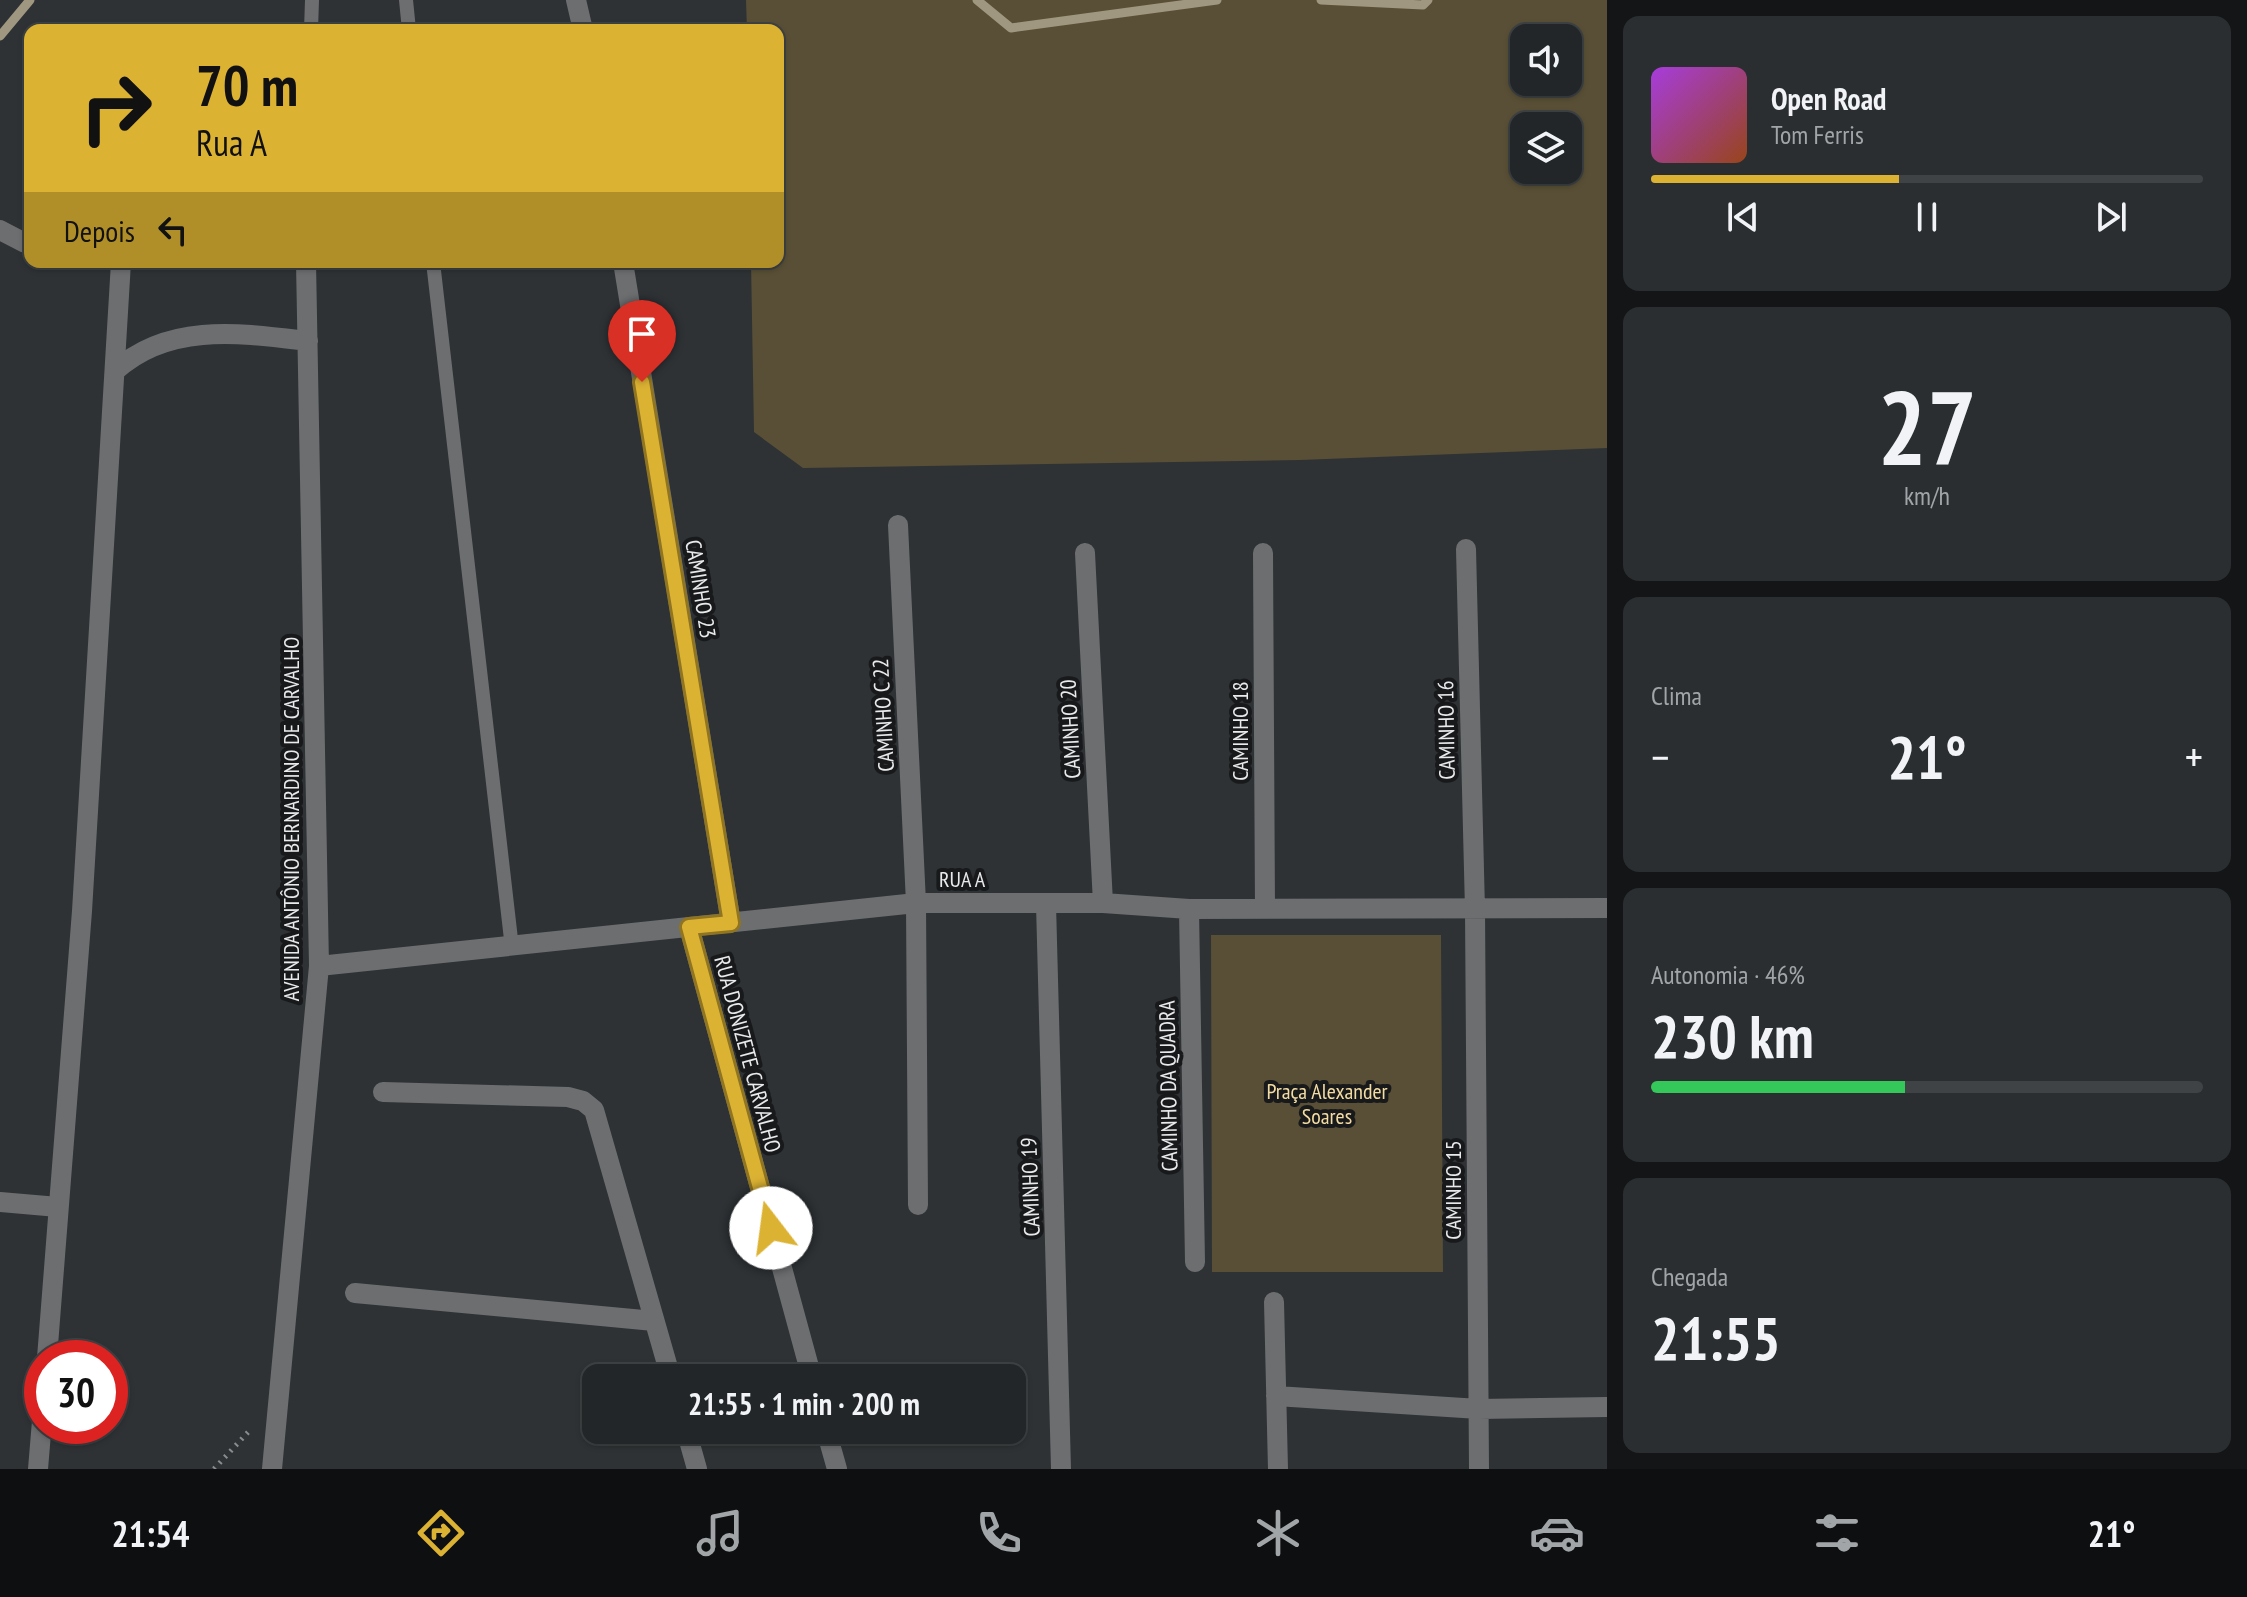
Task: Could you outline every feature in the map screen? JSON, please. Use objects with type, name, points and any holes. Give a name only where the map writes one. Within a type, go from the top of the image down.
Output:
[{"type":"street","points":[[576,0],[582,24]]},
{"type":"street","points":[[0,230],[24,241]]},
{"type":"street","points":[[48,1340],[80,942],[121,268]]},
{"type":"street","name":"AVENIDA ANTÔNIO BERNARDINO DE CARVALHO","points":[[272,1469],[319,966],[306,268]]},
{"type":"street","name":"CAMINHO 23","points":[[624,268],[731,923]]},
{"type":"street","points":[[115,371],[133,354],[176,336],[219,334],[308,341]]},
{"type":"street","name":"CAMINHO C 22","points":[[898,525],[916,903],[918,1205]]},
{"type":"street","name":"CAMINHO 16","points":[[1466,549],[1475,910]]},
{"type":"street","name":"CAMINHO 20","points":[[1085,553],[1103,903]]},
{"type":"street","name":"CAMINHO 18","points":[[1263,553],[1265,909]]},
{"type":"street","name":"RUA A","points":[[319,966],[916,903],[1103,903],[1189,909],[1607,908]]},
{"type":"street","name":"CAMINHO 19","points":[[1046,904],[1061,1469]]},
{"type":"street","name":"CAMINHO DA QUADRA","points":[[1189,909],[1195,1262]]},
{"type":"street","name":"CAMINHO 15","points":[[1475,910],[1479,1469]]},
{"type":"street","name":"RUA DONIZETE CARVALHO","points":[[689,927],[808,1364]]},
{"type":"street","points":[[383,1092],[568,1097],[583,1101],[594,1110],[667,1364]]},
{"type":"street","points":[[0,1202],[58,1207]]},
{"type":"street","points":[[355,1293],[654,1321]]},
{"type":"street","points":[[1274,1302],[1278,1469]]},
{"type":"street","points":[[1276,1396],[1479,1409],[1607,1407]]},
{"type":"street","points":[[38,1469],[40,1444]]},
{"type":"street","points":[[690,1444],[697,1469]]},
{"type":"street","points":[[830,1444],[837,1469]]},
{"type":"lane","points":[[311,24],[312,0]]},
{"type":"lane","points":[[406,0],[408,24]]},
{"type":"lane","points":[[0,243],[24,243]]},
{"type":"lane","points":[[434,268],[512,948]]},
{"type":"path","points":[[214,1469],[279,1400]]},
{"type":"green space","points":[[746,0],[1607,0],[1607,448],[1300,460],[803,468],[754,432],[751,268],[784,268],[784,24],[747,24]]},
{"type":"green space","name":"Praça Alexander Soares","points":[[1211,935],[1441,935],[1443,1272],[1212,1272]]},
{"type":"waterway","points":[[0,36],[30,0]]},
{"type":"waterway","points":[[977,0],[1011,28],[1217,0]]},
{"type":"waterway","points":[[1321,0],[1423,5],[1428,0]]},
{"type":"route","points":[[642,382],[731,923],[689,927],[771,1228]]}]
